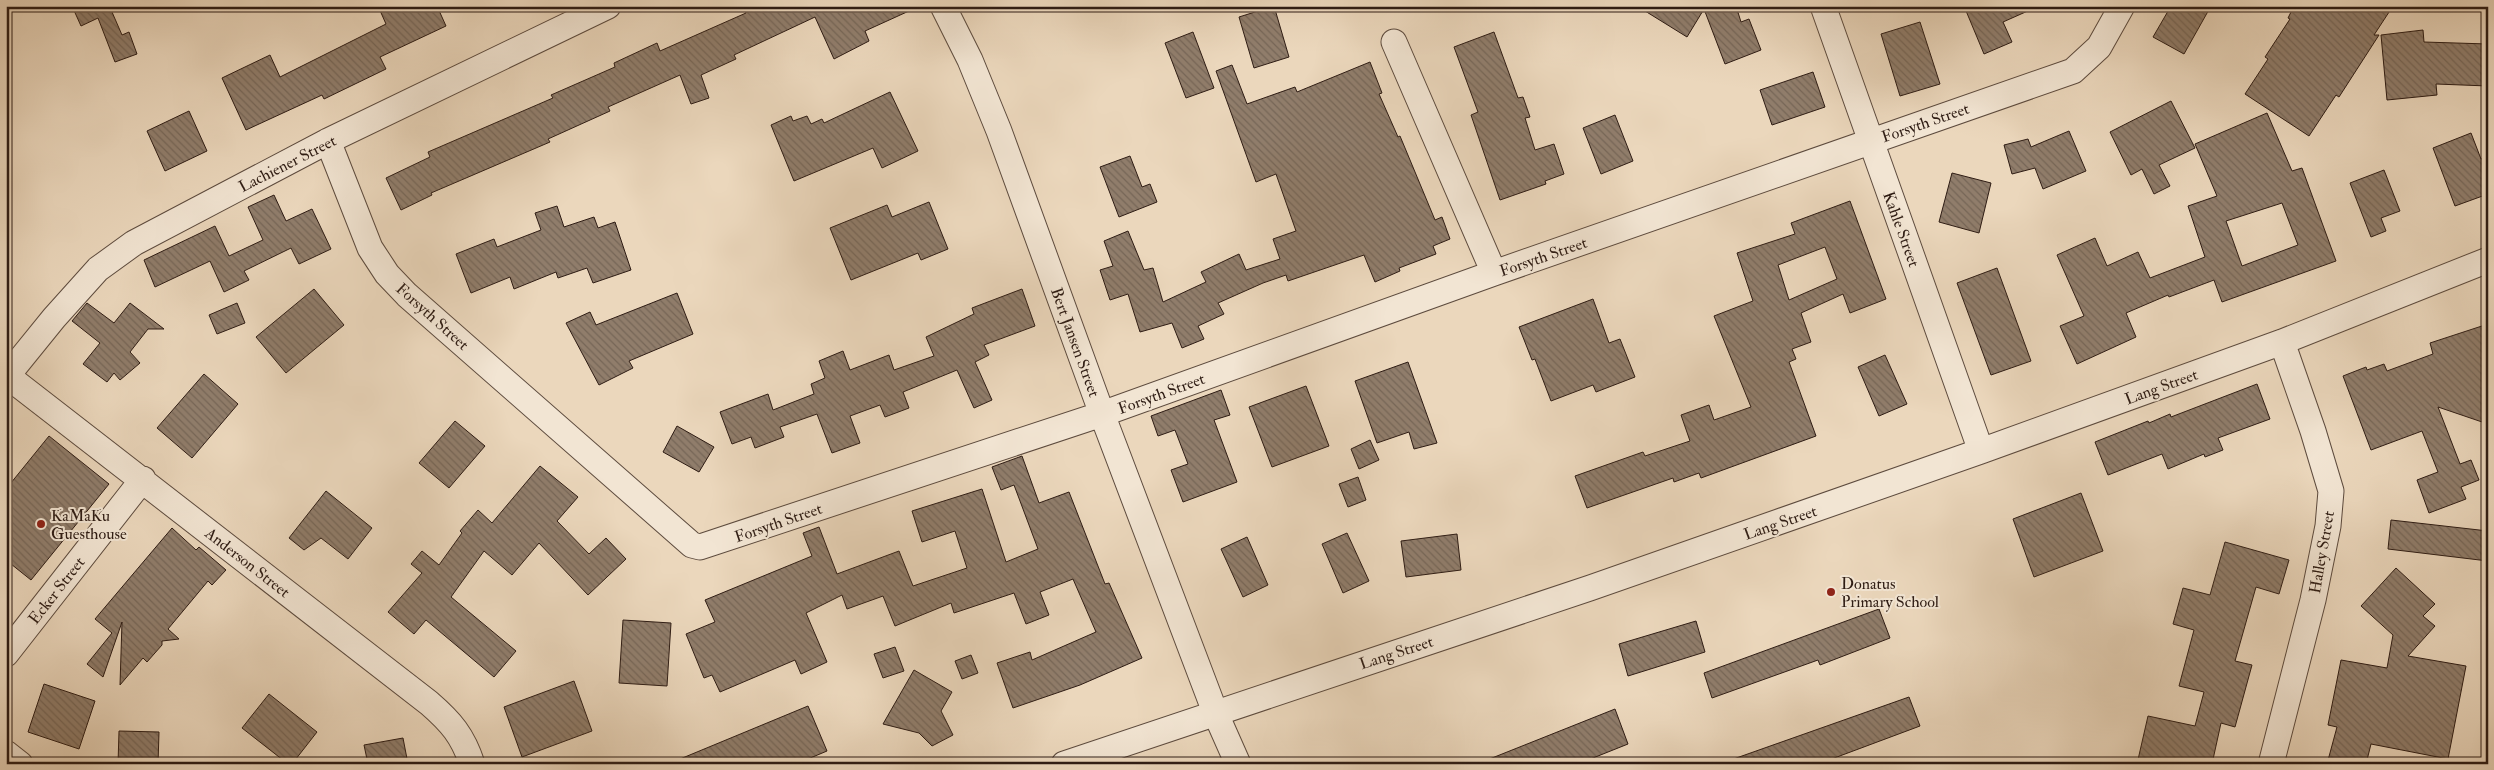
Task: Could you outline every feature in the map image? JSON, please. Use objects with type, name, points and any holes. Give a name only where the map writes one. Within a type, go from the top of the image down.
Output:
[{"type":"street","name":"Lachiener Street","points":[[7,375],[98,269],[142,239],[328,141],[608,6]]},
{"type":"street","name":"Bert Jansen Street","points":[[943,6],[970,60],[999,130],[1102,414],[1215,712],[1238,764]]},
{"type":"street","name":"Kahle Street","points":[[1823,6],[1981,451]]},
{"type":"street","name":"Forsyth Street","points":[[328,141],[370,248],[387,274],[407,295],[692,544],[709,545],[1102,414],[1494,273],[2073,71],[2099,47],[2122,6]]},
{"type":"street","points":[[1394,42],[1494,273]]},
{"type":"street","name":"Lang Street","points":[[1064,764],[1590,588],[1981,451],[2282,342],[2488,260]]},
{"type":"street","name":"Halley Street","points":[[2271,764],[2313,600],[2328,526],[2330,491],[2313,431],[2282,342]]},
{"type":"street","name":"Anderson Street","points":[[7,375],[143,479],[449,720],[465,742],[472,764]]},
{"type":"street","name":"Ecker Street","points":[[6,654],[143,479]]},
{"type":"street","points":[[6,753],[20,764]]},
{"type":"building","points":[[72,6],[124,6],[112,12],[122,35],[129,32],[137,54],[115,62],[98,18],[81,26]]},
{"type":"building","points":[[378,6],[437,6],[446,26],[380,57],[386,69],[324,99],[322,95],[246,130],[222,78],[270,55],[280,77],[386,24]]},
{"type":"building","points":[[743,6],[920,6],[865,31],[869,41],[834,59],[815,17],[734,55],[736,59],[701,75],[709,98],[691,104],[680,75],[608,107],[610,111],[548,139],[550,142],[431,193],[432,195],[401,210],[386,178],[430,157],[428,152],[553,98],[551,95],[615,67],[614,63],[657,43],[660,51],[746,13]]},
{"type":"building","points":[[1274,6],[1289,57],[1254,68],[1239,17]]},
{"type":"building","points":[[1637,6],[1736,6],[1741,22],[1749,19],[1761,50],[1725,64],[1704,9],[1687,37]]},
{"type":"building","points":[[1964,6],[2039,6],[2003,22],[2012,42],[1984,54]]},
{"type":"building","points":[[2171,6],[2211,6],[2184,54],[2153,37]]},
{"type":"building","points":[[2294,6],[2393,6],[2374,35],[2379,35],[2339,97],[2336,95],[2309,136],[2245,94],[2268,59],[2265,57],[2290,19],[2288,18]]},
{"type":"building","points":[[1920,22],[1940,84],[1900,96],[1881,34]]},
{"type":"building","points":[[2423,30],[2424,42],[2488,44],[2488,86],[2436,84],[2437,95],[2387,100],[2381,35]]},
{"type":"building","points":[[1193,32],[1214,88],[1186,98],[1165,43]]},
{"type":"building","points":[[1494,32],[1518,98],[1523,97],[1530,117],[1525,118],[1535,150],[1554,144],[1564,174],[1545,181],[1546,184],[1500,200],[1471,115],[1478,112],[1454,47]]},
{"type":"building","points":[[1370,62],[1382,93],[1379,94],[1398,137],[1400,136],[1435,220],[1442,217],[1450,239],[1433,246],[1436,254],[1399,268],[1400,271],[1375,282],[1364,255],[1288,281],[1286,275],[1263,283],[1218,303],[1224,314],[1198,326],[1204,339],[1182,348],[1172,323],[1140,332],[1128,294],[1110,300],[1100,270],[1113,266],[1104,241],[1128,231],[1144,270],[1153,268],[1163,302],[1206,282],[1201,272],[1239,254],[1246,270],[1280,259],[1273,239],[1296,231],[1276,174],[1256,182],[1216,71],[1232,65],[1247,104],[1295,87],[1297,92]]},
{"type":"building","points":[[1813,72],[1825,107],[1772,125],[1760,90]]},
{"type":"building","points":[[890,92],[918,151],[882,168],[873,148],[794,181],[771,125],[791,116],[793,121],[807,116],[811,124],[822,119],[824,123]]},
{"type":"building","points":[[2171,101],[2195,148],[2159,165],[2170,186],[2154,194],[2142,169],[2131,175],[2110,132]]},
{"type":"building","points":[[189,111],[207,151],[165,171],[147,131]]},
{"type":"building","points":[[2267,113],[2292,171],[2302,168],[2336,261],[2222,302],[2214,280],[2169,297],[2168,295],[2126,313],[2136,337],[2077,364],[2060,326],[2084,316],[2057,255],[2095,238],[2107,266],[2138,252],[2150,278],[2205,257],[2188,206],[2217,196],[2195,144]],"holes":[[[2282,203],[2298,245],[2242,266],[2226,221]]]},
{"type":"building","points":[[1615,115],[1633,161],[1601,174],[1583,128]]},
{"type":"building","points":[[2069,131],[2086,171],[2043,189],[2035,168],[2012,174],[2004,145],[2028,139],[2031,147]]},
{"type":"building","points":[[2471,133],[2481,159],[2488,157],[2488,194],[2455,206],[2433,148]]},
{"type":"building","points":[[1130,156],[1142,187],[1150,184],[1157,202],[1119,217],[1100,167]]},
{"type":"building","points":[[2384,170],[2400,211],[2381,218],[2386,231],[2371,237],[2350,183]]},
{"type":"building","points":[[1952,173],[1991,183],[1979,233],[1939,222]]},
{"type":"building","points":[[274,195],[286,221],[312,209],[331,249],[299,264],[291,248],[244,271],[249,280],[224,292],[210,261],[155,287],[144,260],[215,226],[229,256],[263,240],[248,207]]},
{"type":"building","points":[[1850,201],[1886,299],[1850,313],[1843,294],[1801,313],[1811,342],[1792,349],[1796,359],[1789,362],[1816,436],[1701,478],[1699,473],[1674,482],[1673,478],[1587,508],[1575,476],[1643,452],[1645,456],[1690,441],[1681,415],[1709,405],[1714,420],[1751,407],[1714,316],[1753,301],[1737,253],[1795,234],[1791,223]],"holes":[[[1825,247],[1837,279],[1789,300],[1778,265]]]},
{"type":"building","points":[[929,202],[948,249],[921,260],[918,253],[851,280],[830,228],[887,205],[892,217]]},
{"type":"building","points":[[557,206],[564,227],[594,217],[598,228],[615,222],[631,270],[593,283],[587,268],[558,278],[556,272],[514,289],[510,277],[471,293],[456,254],[494,239],[497,247],[541,230],[535,213]]},
{"type":"building","points":[[1997,268],[2031,361],[1991,375],[1957,283]]},
{"type":"building","points":[[314,289],[344,325],[286,373],[256,337]]},
{"type":"building","points":[[1022,289],[1035,326],[984,345],[989,355],[975,362],[992,400],[974,408],[957,370],[903,392],[909,408],[885,417],[880,405],[850,416],[860,443],[832,453],[817,414],[780,427],[784,437],[755,448],[751,437],[732,444],[720,412],[768,394],[773,410],[814,394],[811,384],[825,378],[819,361],[843,351],[850,370],[889,355],[894,370],[934,356],[926,337],[974,314],[972,308]]},
{"type":"building","points":[[677,293],[693,334],[629,361],[633,368],[599,385],[566,323],[590,312],[596,325]]},
{"type":"building","points":[[1593,299],[1609,343],[1620,339],[1635,377],[1596,392],[1593,385],[1551,401],[1535,359],[1532,360],[1519,327]]},
{"type":"building","points":[[87,303],[114,323],[130,303],[164,329],[148,329],[130,352],[140,363],[120,380],[114,373],[107,382],[83,364],[100,343],[72,321]]},
{"type":"building","points":[[237,303],[245,323],[217,334],[209,315]]},
{"type":"building","points":[[2488,324],[2488,424],[2438,407],[2460,464],[2471,460],[2479,480],[2461,487],[2466,499],[2429,513],[2417,480],[2438,472],[2422,431],[2371,450],[2343,376],[2366,367],[2367,370],[2384,364],[2387,371],[2433,354],[2430,343]]},
{"type":"building","points":[[1885,355],[1907,404],[1879,416],[1858,367]]},
{"type":"building","points":[[1408,362],[1437,443],[1414,449],[1409,432],[1377,443],[1355,381]]},
{"type":"building","points":[[204,374],[238,404],[192,458],[157,428]]},
{"type":"building","points":[[2257,384],[2270,419],[2218,438],[2223,450],[2205,457],[2204,454],[2168,469],[2162,454],[2108,475],[2095,442],[2148,421],[2149,423],[2170,414],[2171,417]]},
{"type":"building","points":[[1306,386],[1329,446],[1272,467],[1249,407]]},
{"type":"building","points":[[1221,390],[1230,415],[1214,420],[1237,482],[1183,502],[1171,470],[1188,464],[1175,430],[1158,436],[1151,416]]},
{"type":"building","points":[[455,421],[485,446],[449,488],[419,463]]},
{"type":"building","points":[[677,426],[714,447],[699,472],[663,452]]},
{"type":"building","name":"KaMaKu Guesthouse","points":[[49,436],[109,484],[31,580],[6,560],[6,489]]},
{"type":"building","points":[[1370,440],[1379,460],[1359,469],[1351,449]]},
{"type":"building","points":[[1022,456],[1039,503],[1069,492],[1105,584],[1109,583],[1142,658],[1080,685],[1013,708],[997,663],[1030,652],[1032,660],[1096,632],[1073,579],[1040,592],[1049,615],[1026,624],[1014,593],[954,613],[951,603],[895,626],[883,596],[847,609],[842,595],[806,613],[827,662],[801,674],[795,660],[720,692],[712,675],[704,678],[686,634],[715,622],[705,600],[812,556],[803,533],[819,527],[837,574],[899,551],[913,586],[967,568],[955,531],[922,542],[912,511],[982,489],[1006,562],[1038,549],[1014,485],[1001,490],[992,467]]},
{"type":"building","points":[[540,466],[578,497],[557,521],[589,554],[606,538],[626,559],[588,595],[539,543],[512,575],[484,551],[451,597],[516,651],[494,677],[426,620],[414,634],[388,612],[422,573],[411,564],[422,551],[439,565],[462,533],[460,531],[478,510],[492,523]]},
{"type":"building","points":[[1358,477],[1366,500],[1348,507],[1339,484]]},
{"type":"building","points":[[326,491],[372,528],[348,559],[321,538],[304,550],[289,538]]},
{"type":"building","points":[[2081,493],[2103,551],[2034,577],[2013,519]]},
{"type":"building","points":[[2391,520],[2488,531],[2488,561],[2388,549]]},
{"type":"building","points":[[172,528],[196,550],[199,547],[226,570],[212,585],[208,581],[168,629],[179,639],[162,641],[162,645],[147,662],[143,658],[120,685],[122,622],[103,677],[87,664],[112,633],[95,619]]},
{"type":"building","points":[[1347,533],[1369,581],[1343,593],[1322,544]]},
{"type":"building","points":[[1457,534],[1461,570],[1406,577],[1401,541]]},
{"type":"building","points":[[1247,537],[1268,585],[1243,597],[1221,549]]},
{"type":"building","points":[[2225,542],[2289,560],[2279,594],[2256,587],[2235,661],[2252,665],[2235,727],[2221,723],[2212,764],[2137,764],[2148,716],[2195,726],[2204,692],[2179,686],[2194,630],[2173,624],[2183,588],[2210,595]]},
{"type":"building","points":[[2396,568],[2435,604],[2423,616],[2435,626],[2408,656],[2466,666],[2448,759],[2371,744],[2366,764],[2327,764],[2337,727],[2328,725],[2341,660],[2387,668],[2393,635],[2361,606]]},
{"type":"building","points":[[1879,609],[1890,638],[1820,665],[1818,660],[1712,698],[1704,673]]},
{"type":"building","points":[[623,620],[671,623],[667,686],[619,683]]},
{"type":"building","points":[[1696,621],[1705,652],[1628,676],[1619,644]]},
{"type":"building","points":[[895,647],[904,671],[883,678],[874,654]]},
{"type":"building","points":[[971,655],[978,673],[962,679],[955,661]]},
{"type":"building","points":[[914,670],[952,692],[941,711],[953,735],[932,746],[919,733],[883,724]]},
{"type":"building","points":[[574,681],[592,731],[522,757],[504,707]]},
{"type":"building","points":[[44,684],[95,701],[79,749],[28,732]]},
{"type":"building","points":[[269,694],[317,732],[292,764],[288,764],[242,728]]},
{"type":"building","points":[[1909,697],[1920,726],[1820,764],[1725,764],[1725,762]]},
{"type":"building","points":[[808,706],[827,751],[796,764],[668,764]]},
{"type":"building","points":[[1615,709],[1628,744],[1578,764],[1477,764]]},
{"type":"building","points":[[119,731],[159,732],[158,764],[118,764]]},
{"type":"building","points":[[403,738],[408,764],[368,764],[364,745]]},
{"type":"place","name":"KaMaKu Guesthouse","points":[[41,524]]},
{"type":"place","name":"Donatus Primary School","points":[[1831,592]]}]
